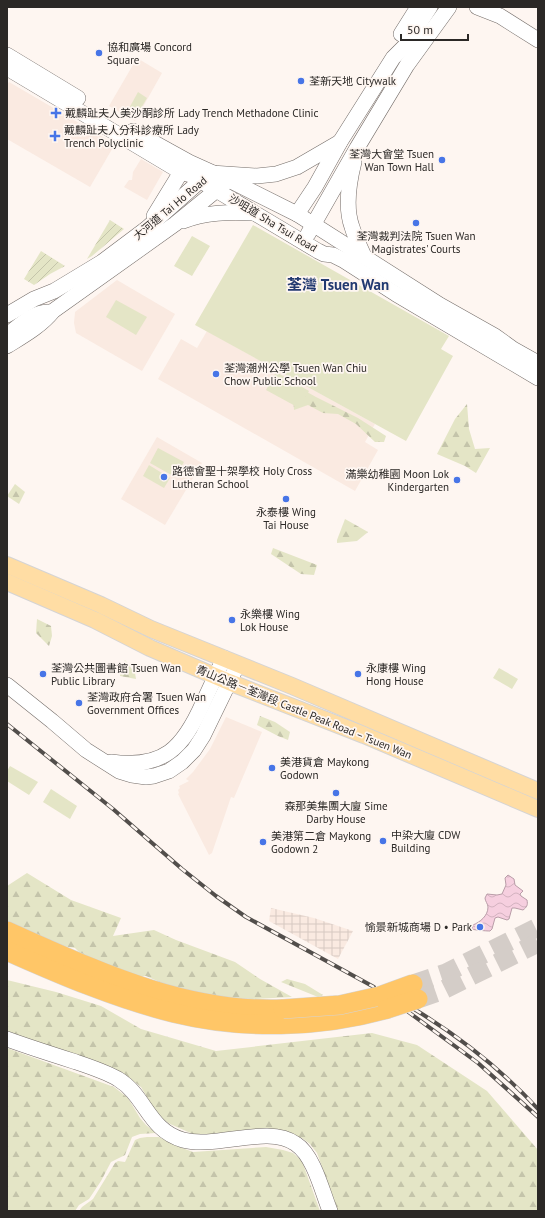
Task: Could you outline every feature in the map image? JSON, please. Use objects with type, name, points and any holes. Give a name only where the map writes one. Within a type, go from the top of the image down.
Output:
[{"type":"highway","points":[[7,931],[124,981],[171,996],[204,1004],[231,1008],[263,1010],[340,1005],[380,996],[415,991],[377,1012],[343,1019],[313,1023],[271,1025],[246,1024],[175,1013],[108,992],[7,951]]},
{"type":"main road","points":[[393,58],[397,42],[418,7]]},
{"type":"main road","name":"大河道 Tai Ho Road","points":[[297,214],[393,58],[406,46],[430,7]]},
{"type":"main road","points":[[309,233],[357,148],[407,65],[449,7]]},
{"type":"main road","points":[[477,7],[496,11],[538,40]]},
{"type":"main road","name":"沙咀道 Sha Tsui Road","points":[[7,55],[96,110],[180,158],[206,177],[216,190],[256,214],[309,233],[364,256],[440,305],[495,336],[513,349],[538,363]]},
{"type":"main road","name":"沙咀道 Sha Tsui Road","points":[[7,68],[181,172],[229,180],[297,214],[324,254],[333,255],[538,378]]},
{"type":"main road","name":"大河道 Tai Ho Road","points":[[7,315],[34,299],[54,291],[102,262],[146,229],[206,177],[276,174],[297,168],[340,142]]},
{"type":"main road","points":[[357,148],[349,184],[349,212],[352,226],[364,256]]},
{"type":"main road","points":[[146,229],[181,172]]},
{"type":"main road","name":"大河道 Tai Ho Road","points":[[45,309],[175,224],[229,180]]},
{"type":"main road","points":[[175,224],[195,216],[217,212],[256,214]]},
{"type":"main road","name":"大河道 Tai Ho Road","points":[[7,346],[46,320],[45,309],[54,291]]},
{"type":"main road","points":[[7,327],[45,309]]},
{"type":"main road","points":[[7,335],[45,309]]},
{"type":"main road","name":"青山公路－荃灣段 Castle Peak Road – Tsuen Wan","points":[[7,566],[538,791]]},
{"type":"main road","name":"青山公路－荃灣段 Castle Peak Road – Tsuen Wan","points":[[7,582],[95,620],[150,648],[222,679],[536,804]]},
{"type":"main road","points":[[7,685],[86,750],[119,771],[146,777],[170,771],[194,750],[203,736],[222,679],[231,661]]},
{"type":"main road","points":[[7,1039],[100,1070],[118,1079],[135,1094],[154,1122],[178,1138],[202,1142],[269,1136],[292,1141],[303,1150],[310,1160],[330,1211]]},
{"type":"shaded area","points":[[137,58],[162,73],[135,121],[109,106]]},
{"type":"shaded area","name":"戴麟趾夫人分科診療所 Lady Trench Polyclinic","points":[[9,82],[115,144],[90,187],[7,139],[7,85]]},
{"type":"shaded area","points":[[141,159],[163,172],[147,200],[124,187],[129,180],[132,180],[133,172]]},
{"type":"shaded area","points":[[117,280],[175,314],[142,371],[76,333],[74,323],[75,312]]},
{"type":"shaded area","points":[[207,331],[375,424],[365,442],[378,450],[355,491],[158,379],[181,339],[197,348]]},
{"type":"shaded area","name":"路德會聖十架學校 Holy Cross Lutheran School","points":[[157,437],[202,463],[165,525],[121,499]]},
{"type":"shaded area","points":[[226,717],[262,732],[234,798],[231,797],[212,853],[209,855],[178,794],[178,790],[180,788],[179,786],[189,781],[186,779],[210,749]]},
{"type":"shaded area","points":[[271,908],[314,918],[353,931],[338,959],[269,921]]},
{"type":"green space","points":[[138,92],[147,98],[136,117],[127,112]]},
{"type":"green space","points":[[110,220],[124,229],[87,259]]},
{"type":"green space","points":[[253,225],[449,336],[441,349],[453,356],[406,441],[195,325]]},
{"type":"green space","points":[[192,236],[210,246],[192,276],[174,266]]},
{"type":"green space","points":[[41,251],[65,266],[34,285],[24,279]]},
{"type":"green space","points":[[116,300],[147,317],[136,335],[106,317]]},
{"type":"green space","points":[[276,372],[309,391],[299,408],[266,390]]},
{"type":"green space","points":[[282,378],[358,418],[386,436],[384,442],[375,442],[356,424],[338,414],[323,413],[308,405],[294,410],[293,396]]},
{"type":"green space","points":[[467,404],[469,429],[475,449],[490,448],[476,473],[465,466],[437,454],[455,419]]},
{"type":"green space","points":[[158,448],[184,462],[175,477],[150,463]]},
{"type":"green space","points":[[149,465],[170,478],[164,488],[143,476]]},
{"type":"green space","points":[[15,484],[25,492],[19,504],[7,496]]},
{"type":"green space","points":[[345,519],[368,532],[357,541],[337,543]]},
{"type":"green space","points":[[273,548],[317,565],[314,575],[301,574],[271,554]]},
{"type":"green space","points":[[37,619],[51,626],[52,636],[49,646],[36,633]]},
{"type":"green space","points":[[125,660],[135,673],[136,679],[120,676],[122,665]]},
{"type":"green space","points":[[499,668],[518,679],[512,689],[493,678]]},
{"type":"green space","points":[[260,716],[275,722],[290,732],[288,740],[257,725]]},
{"type":"green space","points":[[10,766],[38,782],[29,795],[7,781],[7,771]]},
{"type":"green space","points":[[51,789],[77,806],[70,819],[43,802]]},
{"type":"green space","points":[[27,873],[71,900],[121,918],[113,936],[154,930],[176,940],[235,962],[260,979],[292,997],[252,999],[212,997],[182,992],[146,976],[129,976],[84,957],[75,948],[56,945],[7,927],[7,886]]},
{"type":"green space","points":[[287,979],[305,984],[323,995],[318,997],[281,982]]},
{"type":"green space","points":[[7,980],[56,992],[101,1006],[141,1029],[216,1051],[372,1033],[417,1045],[487,1091],[538,1150],[538,1211],[338,1211],[317,1153],[310,1144],[302,1138],[291,1134],[267,1131],[195,1135],[164,1120],[154,1109],[141,1087],[123,1073],[7,1031]]},
{"type":"green space","points":[[7,1048],[114,1087],[128,1098],[140,1118],[156,1133],[140,1134],[132,1137],[125,1155],[111,1162],[89,1199],[79,1205],[75,1211],[7,1211]]},
{"type":"green space","points":[[147,1137],[159,1137],[193,1152],[266,1147],[293,1153],[302,1161],[320,1211],[79,1211],[93,1199],[115,1163],[118,1161],[125,1162],[135,1140]]},
{"type":"water","points":[[508,875],[514,879],[515,885],[523,891],[520,894],[527,900],[526,907],[523,910],[512,908],[509,919],[507,920],[498,917],[495,918],[490,931],[472,929],[473,925],[481,920],[487,913],[488,907],[485,898],[487,894],[502,894],[506,885],[505,878]]},
{"type":"tunnel","points":[[413,984],[446,973],[538,927]]},
{"type":"tunnel","points":[[418,999],[441,991],[538,943]]},
{"type":"railway","points":[[7,724],[113,809],[182,869],[216,896],[246,917],[374,987]]},
{"type":"railway","points":[[414,1009],[464,1042],[479,1054],[509,1080],[538,1109]]},
{"type":"railway","points":[[407,1011],[478,1063],[538,1117]]},
{"type":"place","name":"協和廣場 Concord Square","points":[[99,53]]},
{"type":"place","name":"荃新天地 Citywalk","points":[[301,81]]},
{"type":"place","name":"戴麟趾夫人美沙酮診所 Lady Trench Methadone Clinic","points":[[56,113]]},
{"type":"place","name":"戴麟趾夫人分科診療所 Lady Trench Polyclinic","points":[[55,136]]},
{"type":"place","name":"荃灣大會堂 Tsuen Wan Town Hall","points":[[442,160]]},
{"type":"place","name":"荃灣裁判法院 Tsuen Wan Magistrates' Courts","points":[[416,223]]},
{"type":"place","name":"荃灣潮州公學 Tsuen Wan Chiu Chow Public School","points":[[216,374]]},
{"type":"place","name":"路德會聖十架學校 Holy Cross Lutheran School","points":[[164,477]]},
{"type":"place","name":"滿樂幼稚園 Moon Lok Kindergarten","points":[[457,480]]},
{"type":"place","name":"永泰樓 Wing Tai House","points":[[286,499]]},
{"type":"place","name":"永樂樓 Wing Lok House","points":[[232,620]]},
{"type":"place","name":"荃灣公共圖書館 Tsuen Wan Public Library","points":[[43,674]]},
{"type":"place","name":"永康樓 Wing Hong House","points":[[358,674]]},
{"type":"place","name":"荃灣政府合署 Tsuen Wan Government Offices","points":[[79,703]]},
{"type":"place","name":"美港貨倉 Maykong Godown","points":[[272,768]]},
{"type":"place","name":"森那美集團大廈 Sime Darby House","points":[[336,793]]},
{"type":"place","name":"中染大廈 CDW Building","points":[[383,841]]},
{"type":"place","name":"美港第二倉 Maykong Godown 2","points":[[263,842]]},
{"type":"place","name":"愉景新城商場 D • Park","points":[[480,927]]},
{"type":"district","name":"荃灣 Tsuen Wan","points":[[338,284]]}]
